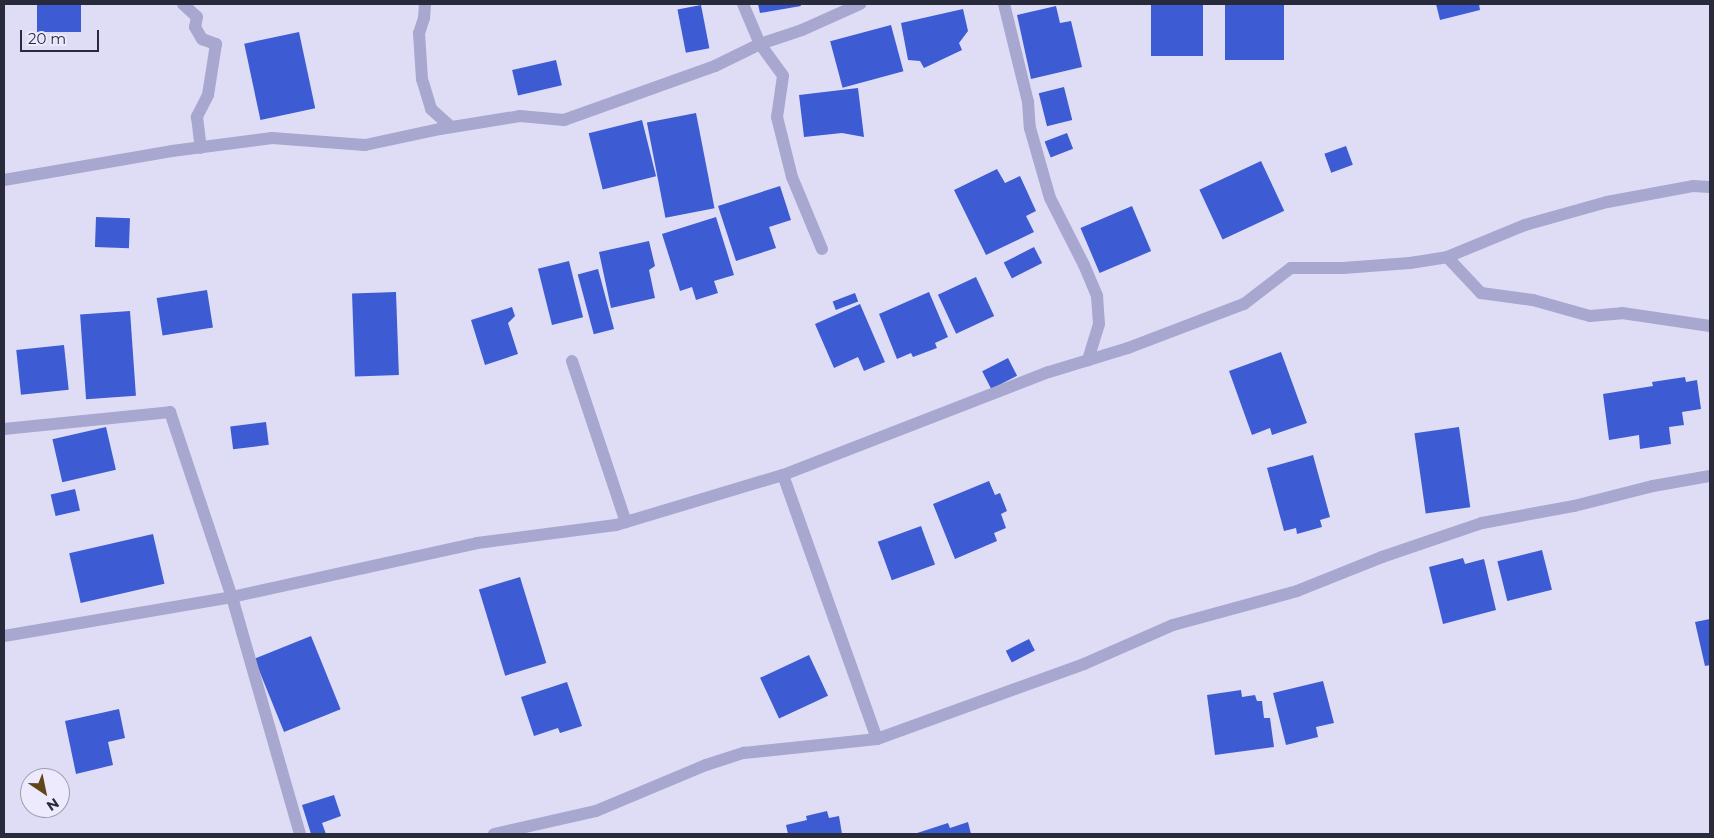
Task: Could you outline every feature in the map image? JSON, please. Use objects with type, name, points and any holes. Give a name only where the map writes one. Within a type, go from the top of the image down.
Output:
[{"type":"street","points":[[183,4],[197,17],[195,27],[202,39],[216,44],[208,95],[197,117],[200,148]]},
{"type":"street","points":[[425,4],[424,18],[419,33],[422,79],[431,109],[451,127]]},
{"type":"street","points":[[743,4],[760,44],[783,76],[777,117],[792,178],[822,249]]},
{"type":"street","points":[[4,180],[272,138],[365,145],[451,127],[520,116],[564,120],[715,66],[760,44],[802,30],[860,4]]},
{"type":"street","points":[[1004,4],[1028,102],[1030,128],[1050,198],[1084,265],[1097,296],[1099,324],[1088,360]]},
{"type":"street","points":[[4,636],[232,597],[477,543],[626,522],[783,475],[1049,372],[1128,348],[1244,304],[1291,268],[1343,268],[1410,263],[1447,257],[1525,225],[1607,202],[1693,186],[1710,187]]},
{"type":"street","points":[[1447,257],[1480,293],[1533,300],[1590,316],[1622,313],[1710,326]]},
{"type":"street","points":[[572,361],[626,522]]},
{"type":"street","points":[[4,429],[170,412],[232,597],[300,834]]},
{"type":"street","points":[[783,475],[877,739]]},
{"type":"street","points":[[502,833],[596,811],[706,765],[744,753],[877,739],[1084,664],[1173,625],[1297,590],[1382,557],[1482,523],[1574,506],[1652,486],[1710,476]]},
{"type":"building","points":[[37,4],[81,4],[81,32],[37,32]]},
{"type":"building","points":[[758,4],[800,4],[801,6],[760,13]]},
{"type":"building","points":[[1151,4],[1203,4],[1203,56],[1151,56]]},
{"type":"building","points":[[1225,4],[1284,4],[1284,60],[1225,60]]},
{"type":"building","points":[[1436,4],[1479,4],[1480,10],[1440,20]]},
{"type":"building","points":[[701,5],[709,48],[686,53],[677,10]]},
{"type":"building","points":[[1056,6],[1060,23],[1071,21],[1082,67],[1031,79],[1017,15]]},
{"type":"building","points":[[963,9],[968,31],[959,43],[962,50],[924,68],[920,61],[908,60],[901,23]]},
{"type":"building","points":[[891,25],[903,71],[843,88],[830,41]]},
{"type":"building","points":[[299,32],[315,108],[260,120],[244,44]]},
{"type":"building","points":[[556,60],[562,85],[518,95],[512,70]]},
{"type":"building","points":[[1064,87],[1072,120],[1047,126],[1039,93]]},
{"type":"building","points":[[858,88],[864,137],[842,133],[804,137],[799,95]]},
{"type":"building","points":[[696,113],[715,208],[665,218],[647,123]]},
{"type":"building","points":[[642,120],[656,176],[603,190],[589,133]]},
{"type":"building","points":[[1067,133],[1073,149],[1051,157],[1045,142]]},
{"type":"building","points":[[1346,146],[1353,165],[1331,173],[1324,154]]},
{"type":"building","points":[[1261,161],[1284,211],[1223,240],[1199,190]]},
{"type":"building","points":[[997,169],[1005,183],[1020,176],[1036,211],[1026,216],[1034,232],[986,255],[954,190]]},
{"type":"building","points":[[780,186],[791,220],[769,227],[776,248],[736,261],[718,206]]},
{"type":"building","points":[[1132,206],[1151,251],[1100,273],[1080,228]]},
{"type":"building","points":[[96,217],[130,218],[129,248],[95,247]]},
{"type":"building","points":[[716,217],[734,275],[714,281],[718,293],[696,300],[692,287],[680,291],[662,234]]},
{"type":"building","points":[[649,241],[655,266],[649,270],[655,298],[611,308],[599,252]]},
{"type":"building","points":[[1034,247],[1042,263],[1012,278],[1004,262]]},
{"type":"building","points":[[569,261],[583,317],[552,325],[538,269]]},
{"type":"building","points":[[598,269],[614,329],[594,334],[578,274]]},
{"type":"building","points":[[976,277],[994,316],[956,334],[938,295]]},
{"type":"building","points":[[207,290],[213,328],[163,336],[157,298]]},
{"type":"building","points":[[396,292],[399,375],[355,376],[352,294]]},
{"type":"building","points":[[929,292],[948,337],[935,343],[937,348],[913,357],[911,353],[897,359],[879,314]]},
{"type":"building","points":[[855,293],[858,301],[836,310],[833,302]]},
{"type":"building","points":[[860,304],[885,362],[864,371],[858,357],[834,368],[815,324]]},
{"type":"building","points":[[512,307],[515,316],[508,323],[518,354],[485,365],[471,320]]},
{"type":"building","points":[[130,311],[136,396],[86,399],[80,314]]},
{"type":"building","points":[[64,345],[69,390],[21,395],[16,350]]},
{"type":"building","points":[[1281,352],[1307,423],[1272,435],[1270,428],[1252,435],[1229,371]]},
{"type":"building","points":[[1008,358],[1017,376],[991,389],[982,371]]},
{"type":"building","points":[[1685,377],[1686,382],[1697,380],[1701,409],[1682,412],[1684,425],[1669,427],[1671,444],[1640,449],[1639,435],[1609,440],[1603,394],[1653,386],[1652,382]]},
{"type":"building","points":[[266,422],[269,445],[233,449],[230,426]]},
{"type":"building","points":[[106,427],[116,470],[62,482],[52,439]]},
{"type":"building","points":[[1459,427],[1470,507],[1426,513],[1414,433]]},
{"type":"building","points":[[1313,455],[1330,517],[1320,520],[1322,527],[1297,534],[1296,528],[1284,531],[1267,468]]},
{"type":"building","points":[[989,481],[995,495],[1000,493],[1007,511],[1001,514],[1006,528],[994,533],[997,541],[955,559],[933,504]]},
{"type":"building","points":[[75,489],[80,510],[56,516],[51,495]]},
{"type":"building","points":[[921,526],[935,565],[892,580],[878,542]]},
{"type":"building","points":[[153,534],[164,584],[81,603],[69,553]]},
{"type":"building","points":[[1542,550],[1552,590],[1507,601],[1497,561]]},
{"type":"building","points":[[1463,558],[1465,564],[1484,559],[1496,610],[1443,624],[1429,567]]},
{"type":"building","points":[[520,577],[546,663],[505,676],[479,590]]},
{"type":"building","points":[[1710,619],[1710,665],[1705,666],[1695,622]]},
{"type":"building","points":[[311,636],[341,709],[284,732],[254,659]]},
{"type":"building","points":[[1029,639],[1035,651],[1012,662],[1006,651]]},
{"type":"building","points":[[809,655],[828,696],[779,719],[760,678]]},
{"type":"building","points":[[1323,681],[1334,723],[1316,727],[1318,737],[1286,745],[1273,693]]},
{"type":"building","points":[[567,682],[582,726],[560,733],[558,728],[534,736],[521,697]]},
{"type":"building","points":[[1241,690],[1242,697],[1255,695],[1257,701],[1262,701],[1264,718],[1270,718],[1274,747],[1215,755],[1207,695]]},
{"type":"building","points":[[119,709],[125,738],[108,742],[113,765],[76,774],[65,721]]},
{"type":"building","points":[[334,795],[341,816],[322,823],[326,834],[311,834],[302,805]]},
{"type":"building","points":[[827,811],[829,818],[839,816],[842,834],[788,834],[786,825],[807,820],[806,816]]},
{"type":"building","points":[[968,822],[971,834],[914,834],[948,823],[950,828]]}]
